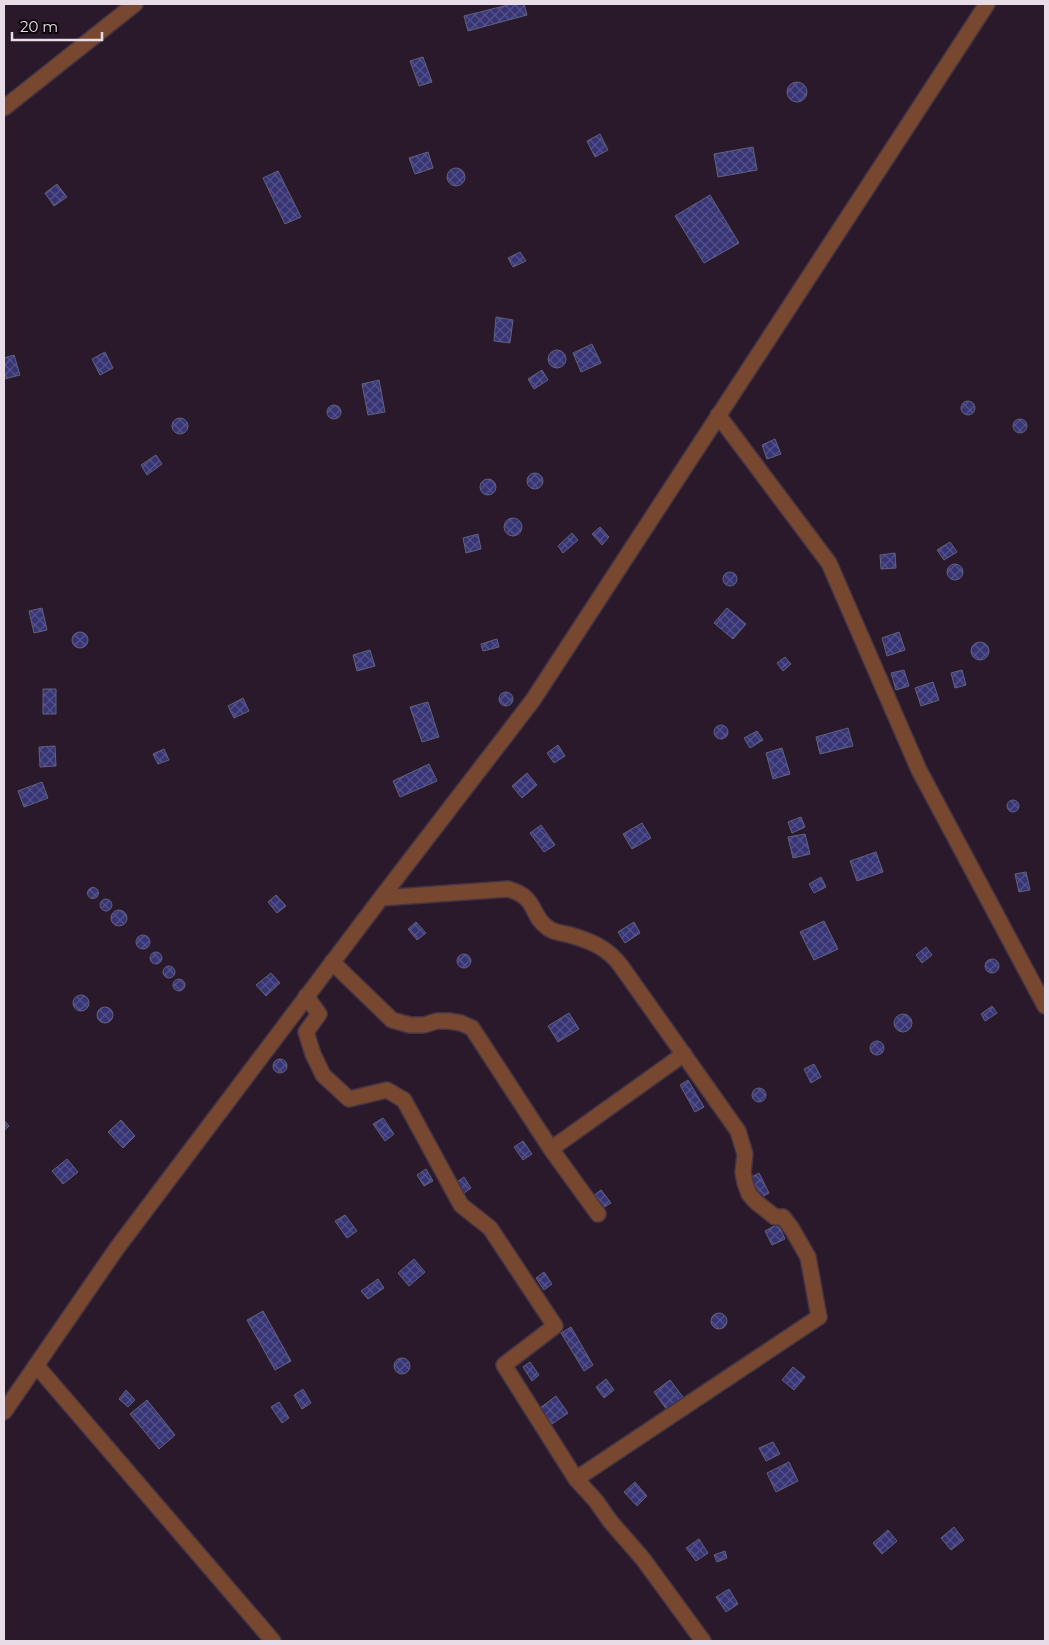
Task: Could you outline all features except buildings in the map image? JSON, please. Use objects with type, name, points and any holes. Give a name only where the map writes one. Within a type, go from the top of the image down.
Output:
[{"type":"street","points":[[4,108],[135,4]]},
{"type":"street","points":[[4,1412],[117,1248],[380,898],[533,700],[987,4]]},
{"type":"street","points":[[718,415],[829,563],[919,770],[1045,1006]]},
{"type":"street","points":[[380,898],[508,889],[516,891],[529,900],[543,924],[550,929],[598,944],[615,958],[738,1131],[745,1154],[743,1172],[749,1194],[756,1202],[775,1216],[783,1217],[808,1257],[819,1317],[576,1479]]},
{"type":"street","points":[[332,962],[392,1020],[410,1025],[449,1021],[461,1023],[472,1028],[551,1149],[598,1214]]},
{"type":"street","points":[[306,996],[319,1014],[306,1032],[313,1054],[323,1075],[348,1099],[387,1090],[404,1100],[460,1205],[490,1228],[555,1326],[504,1365],[576,1479],[643,1559],[703,1641]]},
{"type":"street","points":[[551,1149],[684,1054]]},
{"type":"street","points":[[36,1365],[273,1641]]}]
